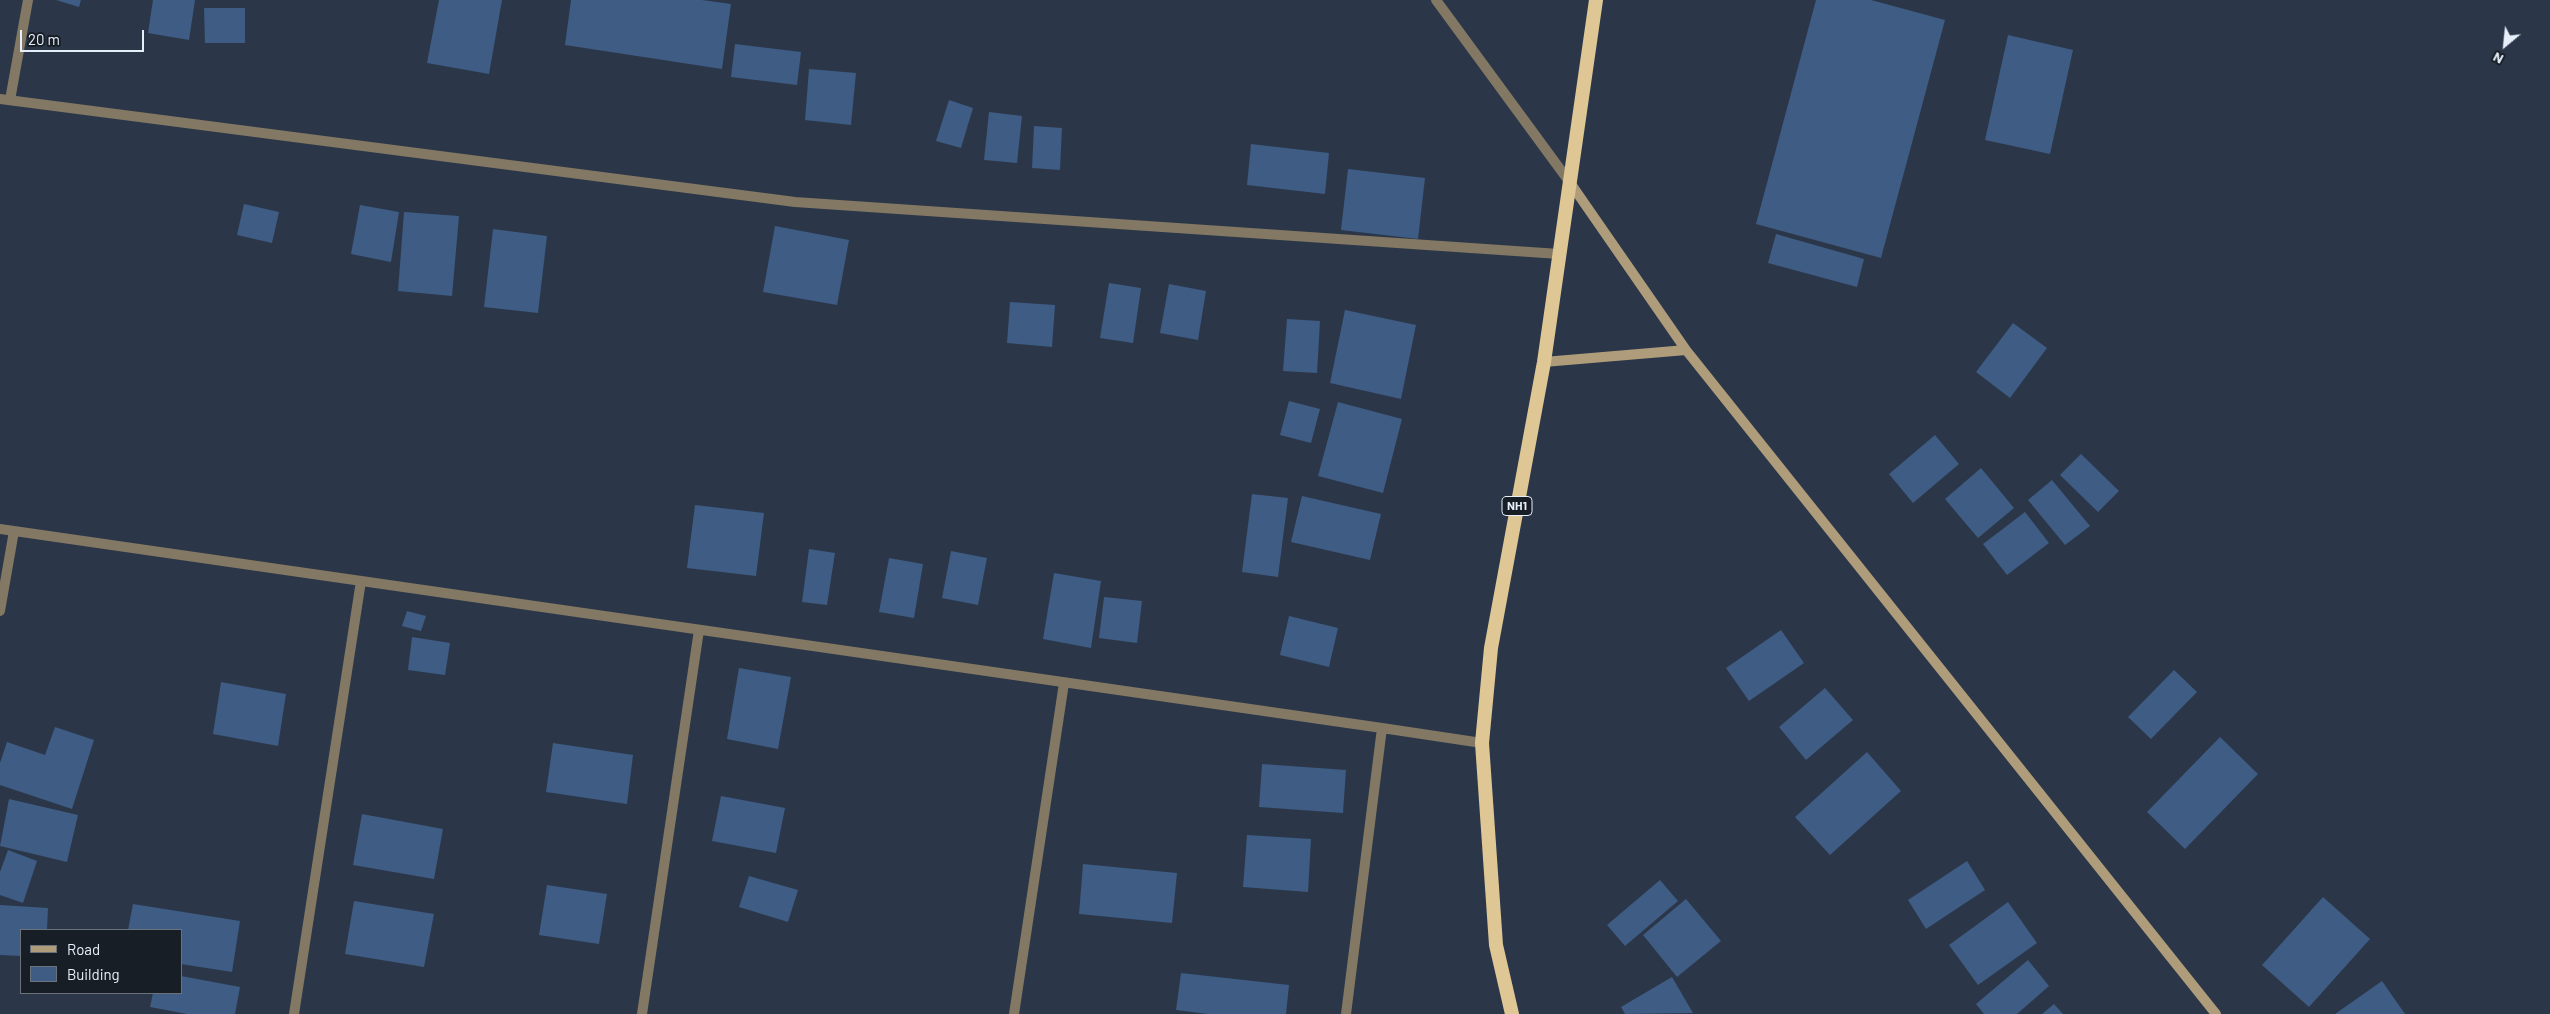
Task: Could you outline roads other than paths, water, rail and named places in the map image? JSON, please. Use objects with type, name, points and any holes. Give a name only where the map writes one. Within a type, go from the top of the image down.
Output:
[{"type":"highway","name":"NH1","points":[[1512,1014],[1496,945],[1482,743],[1491,648],[1544,362],[1596,0]]},
{"type":"main road","points":[[1571,184],[1686,350],[2216,1014]]},
{"type":"main road","points":[[1544,362],[1686,350]]},
{"type":"street","points":[[28,0],[5,100],[795,202],[1559,254]]},
{"type":"street","points":[[1436,0],[1571,184]]},
{"type":"street","points":[[0,529],[1482,743]]},
{"type":"street","points":[[0,611],[14,531]]},
{"type":"street","points":[[294,1014],[361,581]]},
{"type":"street","points":[[642,1014],[699,630]]},
{"type":"street","points":[[1014,1014],[1064,683]]},
{"type":"street","points":[[1346,1014],[1382,728]]}]
